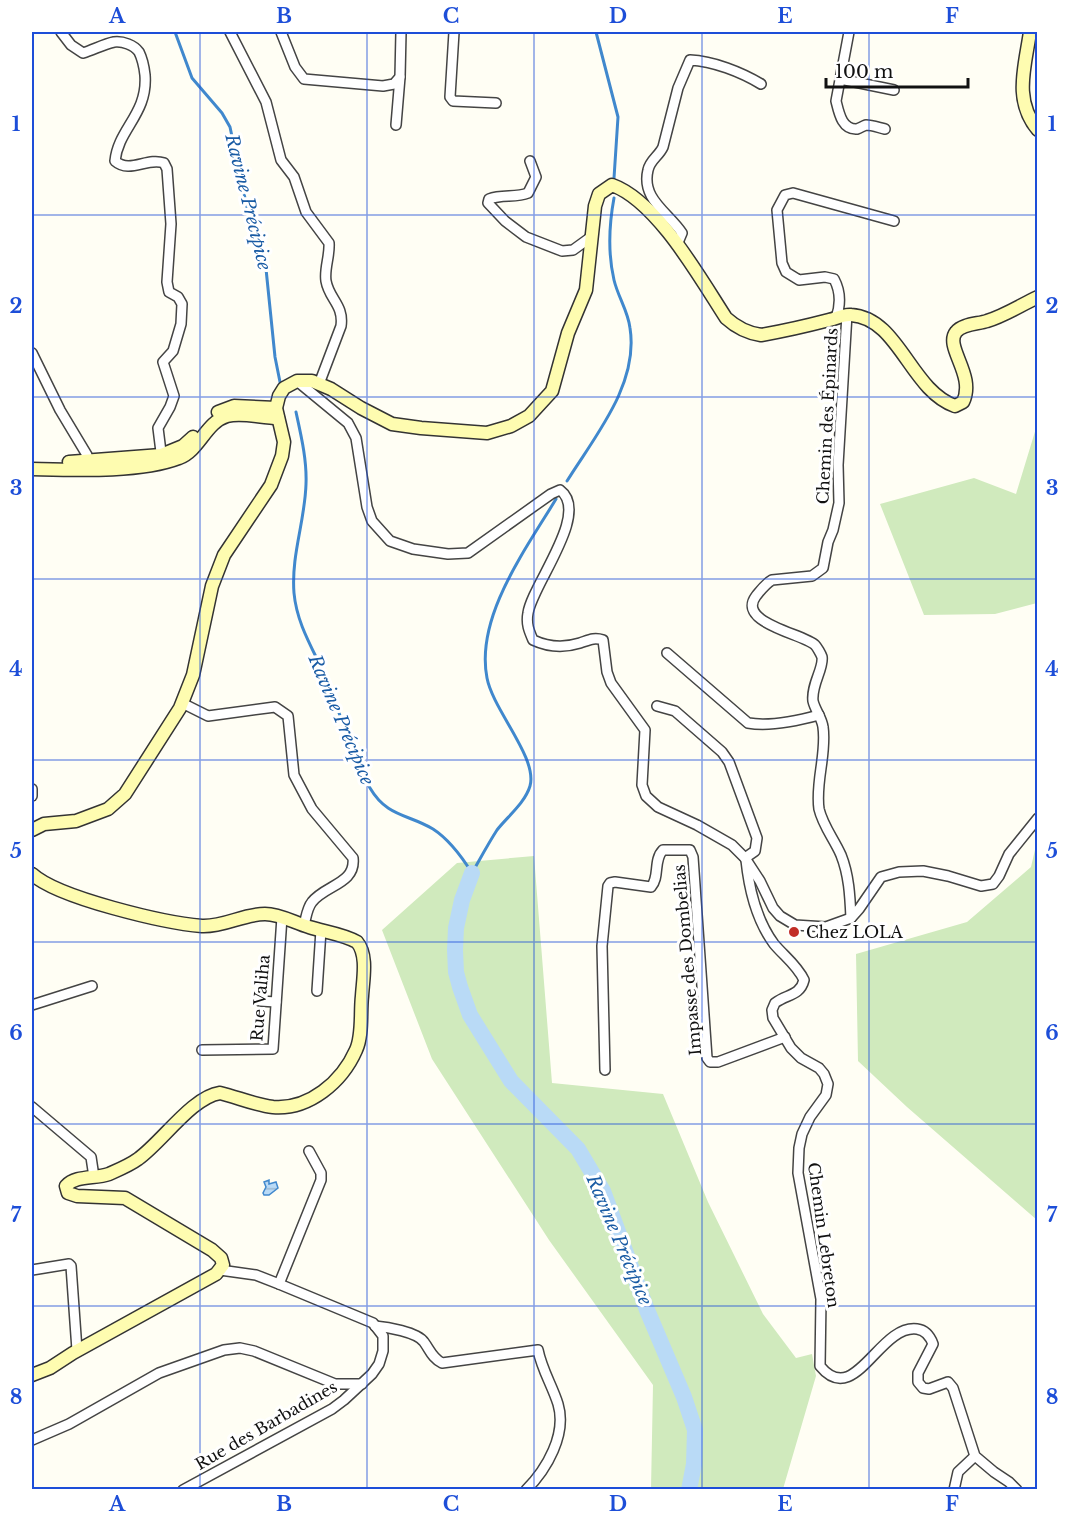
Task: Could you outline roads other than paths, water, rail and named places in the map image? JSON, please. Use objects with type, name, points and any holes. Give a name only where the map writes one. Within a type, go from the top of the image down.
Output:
[{"type":"street","points":[[61,32],[70,45],[83,53],[114,42],[125,42],[136,48],[143,60],[145,92],[140,107],[116,152],[115,162],[120,166],[129,167],[156,160],[164,164],[166,169],[171,224],[167,282],[169,292],[178,297],[182,304],[181,324],[173,351],[163,362],[174,396],[158,428],[162,459]]},
{"type":"street","points":[[230,32],[266,102],[281,160],[294,177],[306,212],[329,243],[326,284],[342,317],[341,326],[319,384]]},
{"type":"street","points":[[282,32],[295,67],[304,79],[383,86],[394,84],[400,77]]},
{"type":"street","points":[[396,125],[401,32]]},
{"type":"street","points":[[454,32],[450,98],[453,101],[496,103]]},
{"type":"street","points":[[849,32],[836,101],[844,124],[851,129],[860,129],[866,125],[885,129]]},
{"type":"street","points":[[1030,32],[1022,95],[1024,110],[1038,130]]},
{"type":"street","points":[[677,245],[682,233],[655,203],[647,188],[648,170],[653,158],[661,152],[663,147],[678,88],[690,60],[699,60],[747,75],[761,84]]},
{"type":"street","points":[[840,79],[894,90]]},
{"type":"street","points":[[530,161],[536,177],[528,193],[522,196],[498,195],[489,198],[488,203],[505,221],[526,237],[562,251],[573,250],[591,237]]},
{"type":"street","points":[[32,830],[44,824],[76,821],[108,808],[124,794],[182,704],[193,675],[212,586],[224,555],[271,485],[277,469],[284,442],[277,413],[279,396],[284,388],[297,381],[312,381],[392,424],[468,433],[488,433],[511,426],[529,416],[552,391],[568,333],[586,290],[595,206],[599,194],[612,185],[634,197],[677,245],[726,318],[734,326],[748,333],[761,335],[842,316],[870,320],[882,328],[920,380],[946,403],[955,406],[963,402],[967,394],[967,384],[954,348],[954,337],[957,331],[962,327],[989,321],[1038,297]]},
{"type":"street","points":[[842,316],[839,288],[834,279],[825,277],[799,280],[786,272],[782,263],[777,210],[780,201],[785,195],[793,193],[894,220]]},
{"type":"street","name":"Chemin des Épinards","points":[[842,316],[839,503],[823,568],[812,576],[772,580],[766,583],[754,599],[753,607],[756,615],[769,624],[815,644],[822,656],[822,666],[815,680],[813,701],[823,726],[819,808],[823,822],[847,873],[851,918]]},
{"type":"street","points":[[32,353],[60,410],[87,455],[88,466]]},
{"type":"street","points":[[297,381],[348,423],[356,438],[367,507],[372,521],[390,541],[413,549],[448,554],[468,553],[551,494],[560,490],[567,495],[568,517],[560,543],[528,611],[527,627],[533,640],[544,646],[578,644],[595,638],[603,640],[607,672],[611,683],[645,730],[642,785],[646,796],[658,807],[697,825],[732,845],[745,858],[760,881],[773,908],[780,916],[795,925],[826,927],[851,918],[881,877],[891,873],[923,871],[981,886],[993,884],[1009,854],[1038,818]]},
{"type":"street","points":[[32,469],[183,457],[218,421],[225,417],[277,413]]},
{"type":"street","points":[[32,462],[88,466]]},
{"type":"street","points":[[667,653],[748,723],[778,722],[819,715]]},
{"type":"street","points":[[182,704],[208,716],[274,707],[288,716],[294,775],[312,809],[353,858],[354,866],[351,874],[315,898],[309,905],[304,925]]},
{"type":"street","points":[[657,706],[675,711],[722,752],[729,762],[757,838],[755,851],[745,858]]},
{"type":"street","points":[[32,789],[32,796]]},
{"type":"street","name":"Impasse des Dombelias","points":[[605,1070],[602,946],[608,886],[615,882],[651,887],[655,881],[659,854],[663,850],[690,850],[693,857],[707,1058],[710,1062],[718,1062],[784,1037]]},
{"type":"street","name":"Chemin Lebreton","points":[[745,858],[747,874],[762,926],[799,970],[804,980],[801,989],[795,994],[779,999],[772,1010],[773,1018],[796,1054],[819,1068],[828,1084],[826,1095],[810,1117],[802,1134],[798,1173],[821,1299],[820,1366],[836,1378],[843,1378],[863,1368],[895,1334],[912,1329],[924,1332],[929,1335],[933,1344],[918,1373],[918,1382],[923,1388],[929,1389],[948,1382],[953,1388],[975,1456]]},
{"type":"street","points":[[32,874],[49,885],[96,903],[161,920],[203,926],[220,925],[266,914],[282,917],[357,942],[362,948],[364,965],[356,1050],[335,1082],[316,1096],[275,1107],[220,1093],[210,1094],[196,1104],[137,1160],[109,1174],[69,1182],[66,1186],[68,1193],[77,1196],[125,1198],[212,1250],[221,1258],[223,1266],[220,1270],[77,1350],[50,1368],[32,1375]]},
{"type":"street","name":"Rue Valiha","points":[[202,1050],[273,1049],[282,917]]},
{"type":"street","points":[[317,991],[321,930]]},
{"type":"street","points":[[32,1005],[92,986]]},
{"type":"street","points":[[260,1001],[276,1002]]},
{"type":"street","points":[[32,1107],[91,1157],[94,1177]]},
{"type":"street","points":[[279,1284],[321,1180],[321,1173],[309,1151]]},
{"type":"street","points":[[32,1270],[69,1264],[71,1266],[77,1350]]},
{"type":"street","points":[[220,1270],[256,1275],[357,1316],[375,1326],[388,1327],[418,1336],[435,1360],[442,1363],[538,1350],[544,1372],[559,1406],[560,1430],[548,1461],[539,1476],[526,1490]]},
{"type":"street","name":"Rue des Barbadines","points":[[183,1490],[332,1408],[362,1384],[379,1364],[383,1351],[382,1336],[375,1326]]},
{"type":"street","points":[[32,1440],[69,1424],[159,1373],[224,1350],[240,1348],[254,1351],[335,1384],[362,1384]]},
{"type":"street","points":[[954,1490],[958,1472],[975,1456],[1010,1482],[1017,1490]]},
{"type":"water","points":[[269,1180],[269,1184],[276,1182],[278,1188],[269,1195],[264,1195],[266,1187],[264,1182]]},
{"type":"waterway","name":"Ravine Précipice","points":[[175,32],[192,78],[222,113],[230,127],[250,222],[260,241],[265,259],[275,357],[281,387]]},
{"type":"waterway","points":[[596,32],[618,117],[614,178]]},
{"type":"waterway","points":[[567,481],[602,428],[628,369],[631,349],[630,328],[616,286],[610,250],[614,198]]},
{"type":"waterway","name":"Ravine Précipice","points":[[296,412],[306,475],[305,498],[294,565],[294,593],[303,628],[328,682],[352,749],[370,788],[391,810],[439,833],[455,849],[472,873],[497,830],[520,804],[530,786],[531,775],[528,762],[491,691],[487,678],[485,655],[488,631],[506,584],[556,499]]},
{"type":"waterway","name":"Ravine Précipice","points":[[472,873],[462,900],[456,928],[456,972],[460,987],[470,1015],[511,1081],[578,1149],[603,1191],[695,1430],[694,1464],[689,1490]]},
{"type":"place","name":"Chez LOLA","points":[[794,932]]}]
